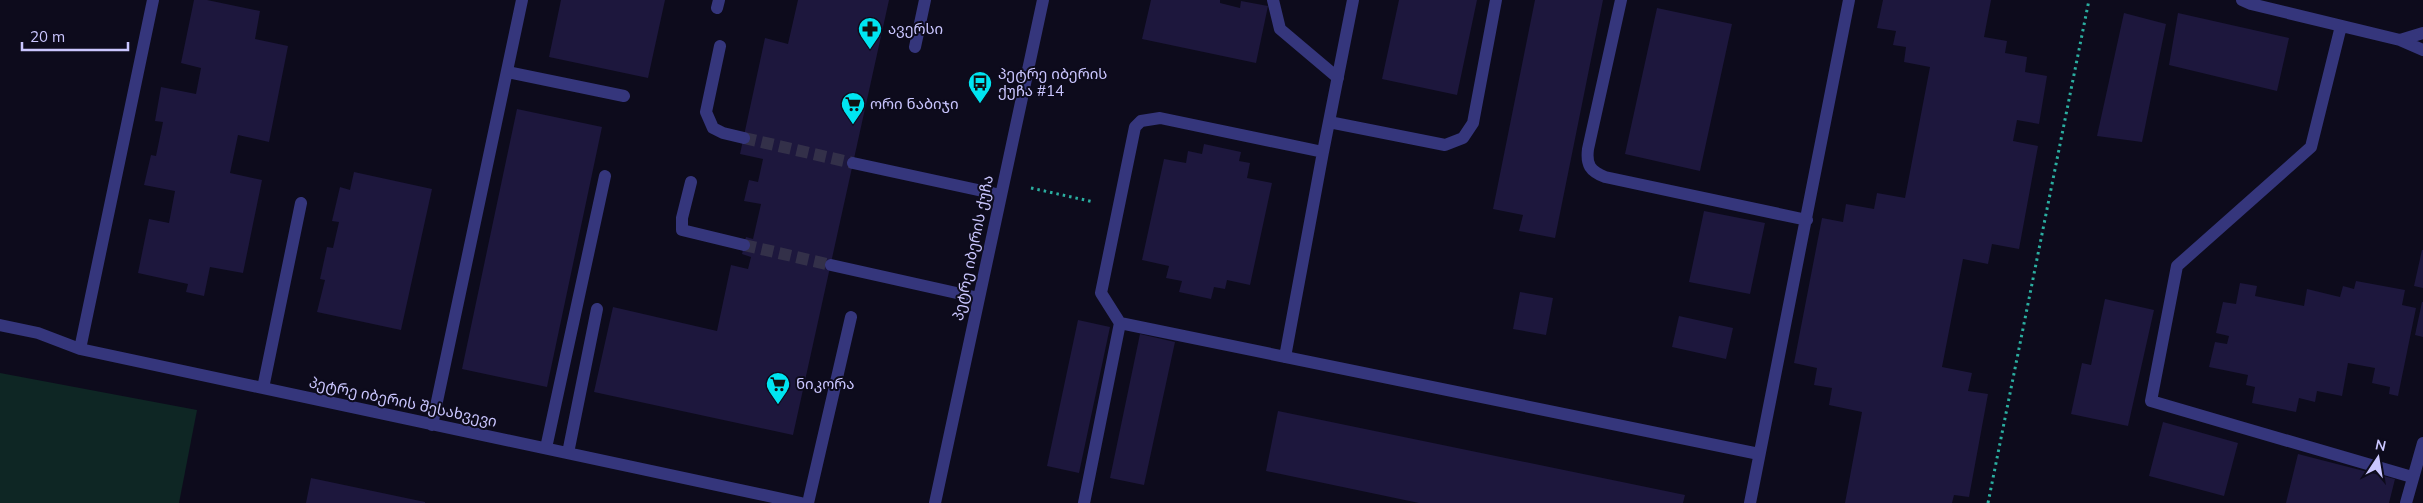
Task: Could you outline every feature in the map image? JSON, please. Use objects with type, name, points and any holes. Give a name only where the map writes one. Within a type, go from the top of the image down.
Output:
[{"type":"street","points":[[80,349],[153,0]]},
{"type":"street","points":[[432,425],[522,0]]},
{"type":"street","points":[[915,47],[925,0]]},
{"type":"street","name":"პეტრე იბერის ქუჩა","points":[[934,503],[1043,0]]},
{"type":"street","points":[[1273,0],[1280,29],[1338,78]]},
{"type":"street","points":[[1285,356],[1353,0]]},
{"type":"street","points":[[1329,122],[1445,145],[1463,138],[1473,123],[1496,0]]},
{"type":"street","points":[[1621,0],[1588,149],[1586,162],[1593,172],[1604,177],[1807,220]]},
{"type":"street","points":[[1750,503],[1758,454],[1807,220],[1850,0]]},
{"type":"street","points":[[2247,1],[2400,40],[2423,50]]},
{"type":"street","points":[[2341,26],[2312,147],[2178,266],[2151,401],[2412,477]]},
{"type":"street","points":[[2400,40],[2423,33]]},
{"type":"street","points":[[720,46],[706,112],[713,128],[723,133],[744,138]]},
{"type":"street","points":[[507,72],[624,96]]},
{"type":"street","points":[[1084,503],[1120,323],[1101,293],[1132,138],[1136,127],[1141,121],[1160,118],[1323,152]]},
{"type":"street","points":[[853,163],[1001,195]]},
{"type":"street","points":[[546,448],[605,176]]},
{"type":"street","points":[[691,182],[682,218],[682,230],[744,245]]},
{"type":"street","points":[[263,388],[301,204]]},
{"type":"street","points":[[831,265],[979,298]]},
{"type":"street","points":[[568,453],[597,309]]},
{"type":"street","points":[[808,503],[851,317]]},
{"type":"street","points":[[1120,323],[1758,454]]},
{"type":"street","name":"პეტრე იბერის შესახვევი","points":[[0,325],[38,333],[80,349],[801,503]]},
{"type":"street","points":[[2406,503],[2423,444]]},
{"type":"path","points":[[1988,503],[2089,0]]},
{"type":"path","points":[[1031,188],[1119,207]]},
{"type":"green space","points":[[0,373],[197,410],[179,503],[0,503]]},
{"type":"building","points":[[194,0],[207,0],[260,11],[255,39],[288,46],[269,142],[238,135],[230,173],[262,180],[243,273],[210,267],[204,296],[186,292],[188,284],[138,273],[149,219],[169,223],[175,191],[144,185],[151,155],[156,156],[163,122],[155,121],[161,87],[196,94],[201,68],[181,63]]},
{"type":"building","points":[[561,0],[665,0],[648,78],[549,57]]},
{"type":"building","points":[[798,0],[889,0],[793,435],[594,392],[613,307],[717,331],[731,265],[748,269],[751,257],[742,254],[746,237],[753,239],[761,204],[744,201],[749,180],[758,182],[763,159],[740,154],[765,38],[788,44]]},
{"type":"building","points":[[1151,0],[1220,0],[1220,3],[1240,8],[1241,1],[1268,6],[1256,63],[1142,39]]},
{"type":"building","points":[[1399,0],[1477,0],[1457,95],[1382,79]]},
{"type":"building","points":[[1535,0],[1603,0],[1555,238],[1519,231],[1523,215],[1493,209]]},
{"type":"building","points":[[1883,0],[1991,0],[1984,37],[2007,41],[2005,53],[2027,57],[2025,72],[2047,76],[2039,124],[2017,120],[2013,141],[2038,146],[2019,249],[1992,244],[1988,264],[1963,259],[1942,367],[1972,373],[1968,391],[1988,394],[1969,497],[1954,495],[1952,503],[1845,503],[1862,412],[1829,405],[1832,388],[1814,385],[1817,368],[1794,363],[1822,218],[1843,222],[1846,204],[1874,209],[1877,193],[1905,198],[1930,67],[1904,62],[1906,47],[1893,45],[1896,31],[1877,28]]},
{"type":"building","points":[[1657,8],[1732,24],[1700,171],[1625,154]]},
{"type":"building","points":[[2124,13],[2166,24],[2142,142],[2097,136]]},
{"type":"building","points":[[2178,13],[2289,38],[2277,91],[2169,65]]},
{"type":"building","points":[[517,109],[602,127],[547,387],[462,369]]},
{"type":"building","points":[[1204,144],[1241,152],[1239,161],[1250,163],[1247,178],[1272,183],[1250,285],[1227,280],[1225,289],[1214,287],[1211,299],[1179,292],[1182,281],[1166,278],[1169,266],[1142,260],[1164,159],[1186,163],[1188,151],[1202,154]]},
{"type":"building","points":[[354,172],[432,189],[401,330],[317,312],[325,280],[320,279],[327,247],[333,248],[339,222],[332,221],[340,187],[350,190]]},
{"type":"building","points":[[1704,211],[1765,223],[1750,294],[1689,282]]},
{"type":"building","points":[[2423,250],[2423,288],[2414,286]]},
{"type":"building","points":[[2356,281],[2405,290],[2402,305],[2416,308],[2398,396],[2389,394],[2390,387],[2372,383],[2375,368],[2348,363],[2342,396],[2317,391],[2315,402],[2299,398],[2296,412],[2252,403],[2255,387],[2246,385],[2248,375],[2209,367],[2215,342],[2227,344],[2229,336],[2216,333],[2223,302],[2236,304],[2240,283],[2257,286],[2255,296],[2304,306],[2307,289],[2340,297],[2343,286],[2354,289]]},
{"type":"building","points":[[1520,292],[1553,298],[1546,335],[1513,329]]},
{"type":"building","points":[[2105,299],[2154,310],[2128,426],[2071,414],[2082,363],[2091,365]]},
{"type":"building","points":[[2423,302],[2423,337],[2415,335]]},
{"type":"building","points":[[1679,316],[1733,328],[1726,359],[1672,347]]},
{"type":"building","points":[[1078,320],[1110,327],[1079,473],[1047,466]]},
{"type":"building","points":[[1140,334],[1175,342],[1144,485],[1110,478]]},
{"type":"building","points":[[1278,411],[1685,495],[1683,503],[1419,503],[1266,471]]},
{"type":"building","points":[[2163,422],[2238,443],[2224,496],[2149,476]]},
{"type":"building","points":[[2298,454],[2395,479],[2389,503],[2286,503]]},
{"type":"building","points":[[311,478],[425,502],[425,503],[306,503]]},
{"type":"tunnel","points":[[744,138],[853,163]]},
{"type":"tunnel","points":[[744,245],[831,265]]},
{"type":"place","name":"ავერსი","points":[[870,50]]},
{"type":"place","name":"პეტრე იბერის ქუჩა #14","points":[[980,104]]},
{"type":"place","name":"ორი ნაბიჯი","points":[[853,125]]},
{"type":"place","name":"ნიკორა","points":[[778,405]]}]
